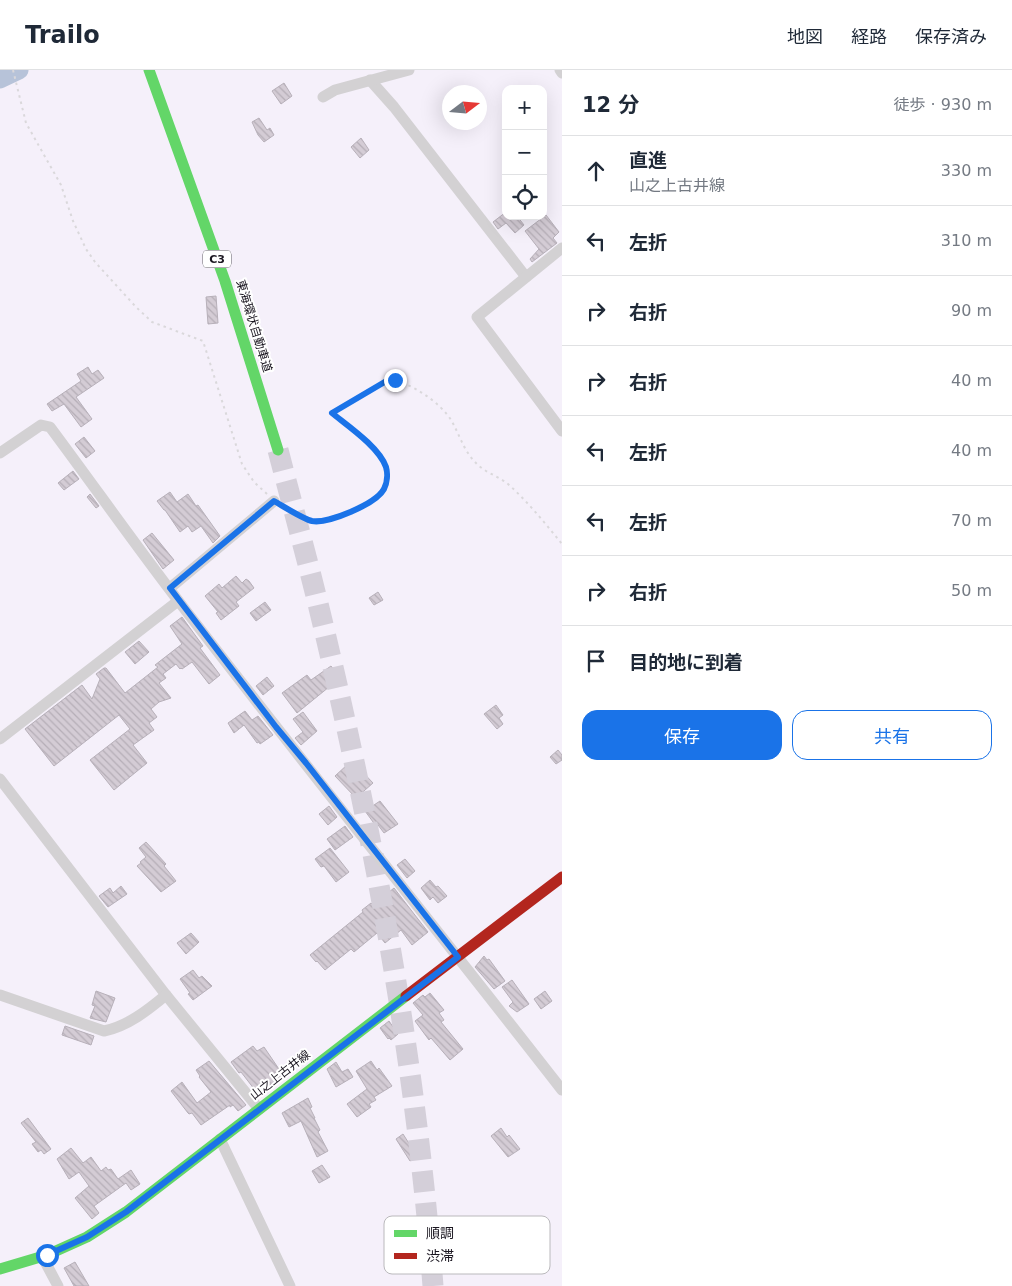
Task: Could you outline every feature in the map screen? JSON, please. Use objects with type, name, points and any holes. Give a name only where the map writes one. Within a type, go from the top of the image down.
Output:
[{"type":"main road","name":"東海環状自動車道","points":[[149,70],[225,281],[278,450]]},
{"type":"main road","name":"山之上古井線","points":[[0,1269],[42,1256],[87,1237],[126,1212],[562,877]]},
{"type":"street","points":[[323,97],[335,90],[409,70]]},
{"type":"street","points":[[370,80],[394,107],[526,278]]},
{"type":"street","points":[[562,248],[477,317],[562,431]]},
{"type":"street","points":[[0,453],[41,425],[50,427],[178,601],[562,1090]]},
{"type":"street","points":[[170,588],[274,501]]},
{"type":"street","points":[[0,739],[178,601]]},
{"type":"street","points":[[0,779],[166,994],[259,1110]]},
{"type":"street","points":[[0,994],[104,1031],[118,1028],[153,1006],[166,994]]},
{"type":"street","points":[[220,1138],[290,1286]]},
{"type":"street","points":[[42,1256],[58,1286]]},
{"type":"path","points":[[13,70],[26,123],[61,185],[73,221],[86,249],[95,262],[152,322],[203,341],[242,464],[254,482],[274,501],[312,521],[325,520],[359,509],[383,491],[387,480],[386,467],[379,454],[332,413],[388,380],[395,380],[412,386],[451,419],[462,446],[477,465],[506,483],[537,513],[562,544]]},
{"type":"building","points":[[284,83],[292,96],[281,104],[272,91]]},
{"type":"building","points":[[259,118],[267,130],[270,128],[274,135],[264,142],[258,135],[252,122]]},
{"type":"building","points":[[361,138],[369,150],[360,158],[351,147]]},
{"type":"building","points":[[502,215],[502,220],[520,220],[524,225],[515,233],[506,223],[498,229],[493,222]]},
{"type":"building","points":[[547,216],[559,232],[553,238],[557,243],[532,262],[530,259],[539,249],[525,231],[539,220],[547,220]]},
{"type":"building","points":[[216,296],[218,323],[208,324],[206,297]]},
{"type":"building","points":[[88,367],[92,374],[98,370],[104,378],[76,397],[92,419],[81,427],[64,404],[52,411],[47,404],[81,381],[77,374]]},
{"type":"building","points":[[84,437],[95,451],[86,458],[75,444]]},
{"type":"building","points":[[73,471],[79,479],[64,490],[58,483]]},
{"type":"building","points":[[170,492],[177,502],[188,494],[196,506],[198,505],[220,536],[213,543],[201,526],[192,532],[188,526],[180,532],[157,501]]},
{"type":"building","points":[[90,494],[99,506],[96,508],[87,497]]},
{"type":"building","points":[[152,533],[174,560],[163,569],[143,540]]},
{"type":"building","points":[[236,576],[242,583],[246,579],[249,581],[254,588],[236,602],[239,606],[221,620],[216,613],[218,612],[205,596],[219,584],[222,588]]},
{"type":"building","points":[[378,592],[383,600],[374,605],[369,598]]},
{"type":"building","points":[[265,602],[271,610],[256,621],[250,613]]},
{"type":"building","points":[[182,617],[203,646],[200,648],[220,675],[209,684],[192,662],[182,669],[176,664],[163,674],[166,678],[159,683],[171,698],[159,702],[151,709],[157,717],[149,723],[154,730],[133,745],[147,763],[114,790],[90,760],[130,729],[119,715],[54,766],[25,729],[82,685],[92,699],[100,679],[96,674],[104,668],[106,668],[125,693],[158,667],[155,665],[182,644],[170,626]]},
{"type":"building","points":[[139,641],[149,652],[135,664],[125,652]]},
{"type":"building","points":[[331,666],[340,678],[297,713],[282,693],[307,675],[311,680]]},
{"type":"building","points":[[267,677],[274,686],[263,695],[256,686]]},
{"type":"building","points":[[496,705],[503,715],[499,718],[503,724],[497,729],[484,714]]},
{"type":"building","points":[[245,711],[252,720],[258,716],[273,735],[260,744],[259,742],[257,743],[244,725],[234,733],[228,723]]},
{"type":"building","points":[[303,712],[317,731],[301,745],[295,738],[303,732],[293,719]]},
{"type":"building","points":[[558,750],[562,755],[562,760],[556,764],[550,757]]},
{"type":"building","points":[[348,764],[352,769],[356,765],[373,783],[356,798],[335,776]]},
{"type":"building","points":[[380,801],[398,824],[384,833],[365,811]]},
{"type":"building","points":[[329,806],[337,817],[328,825],[319,814]]},
{"type":"building","points":[[345,826],[353,837],[335,850],[327,839]]},
{"type":"building","points":[[146,842],[166,864],[164,866],[176,881],[161,892],[137,866],[146,857],[139,848]]},
{"type":"building","points":[[330,848],[349,872],[336,882],[324,866],[321,867],[315,859]]},
{"type":"building","points":[[405,859],[415,871],[407,878],[397,865]]},
{"type":"building","points":[[430,880],[447,896],[438,903],[433,897],[430,900],[421,888]]},
{"type":"building","points":[[121,886],[127,894],[108,907],[99,896],[110,888],[113,893]]},
{"type":"building","points":[[394,888],[428,932],[412,945],[401,930],[385,943],[377,933],[354,952],[351,949],[325,970],[316,962],[310,955],[363,912],[362,910],[371,903],[373,905]]},
{"type":"building","points":[[191,933],[199,942],[186,954],[177,943]]},
{"type":"building","points":[[484,956],[487,960],[489,959],[505,981],[494,989],[475,967]]},
{"type":"building","points":[[193,970],[199,978],[202,976],[212,986],[193,1000],[180,979]]},
{"type":"building","points":[[512,980],[529,1004],[517,1012],[509,1006],[513,1002],[502,987]]},
{"type":"building","points":[[96,991],[115,998],[106,1022],[90,1018],[95,1006],[92,1005]]},
{"type":"building","points":[[545,991],[552,1001],[541,1009],[534,999]]},
{"type":"building","points":[[430,993],[444,1010],[439,1013],[444,1020],[441,1022],[463,1049],[450,1060],[431,1038],[429,1040],[415,1021],[423,1015],[413,1003],[423,995],[425,997]]},
{"type":"building","points":[[389,1021],[398,1034],[391,1040],[388,1039],[380,1028]]},
{"type":"building","points":[[65,1026],[94,1036],[91,1045],[62,1035]]},
{"type":"building","points":[[253,1046],[257,1051],[264,1047],[283,1075],[258,1094],[231,1062]]},
{"type":"building","points":[[209,1061],[246,1105],[238,1111],[233,1105],[230,1107],[230,1105],[201,1125],[192,1113],[188,1113],[171,1091],[182,1082],[197,1103],[211,1092],[196,1070]]},
{"type":"building","points":[[371,1061],[377,1070],[379,1068],[392,1086],[374,1097],[376,1100],[369,1104],[371,1107],[357,1117],[347,1104],[367,1089],[356,1071]]},
{"type":"building","points":[[336,1062],[342,1072],[348,1069],[353,1077],[336,1087],[327,1069]]},
{"type":"building","points":[[308,1098],[312,1107],[310,1108],[320,1130],[318,1132],[328,1151],[317,1157],[301,1121],[289,1127],[282,1113]]},
{"type":"building","points":[[28,1118],[51,1149],[44,1154],[41,1150],[38,1152],[32,1144],[36,1142],[21,1123]]},
{"type":"building","points":[[501,1128],[507,1137],[509,1135],[520,1149],[508,1157],[491,1136]]},
{"type":"building","points":[[403,1134],[417,1156],[410,1161],[396,1139]]},
{"type":"building","points":[[71,1148],[83,1163],[91,1157],[101,1171],[106,1167],[108,1170],[111,1169],[118,1179],[131,1170],[140,1184],[131,1190],[126,1183],[94,1206],[99,1213],[92,1219],[75,1198],[89,1186],[79,1172],[69,1179],[57,1159]]},
{"type":"building","points":[[322,1165],[330,1177],[319,1183],[312,1171]]},
{"type":"building","points":[[75,1262],[89,1286],[74,1286],[64,1268]]},
{"type":"waterway","points":[[0,79],[19,70]]},
{"type":"tunnel","points":[[278,450],[320,612],[375,863],[404,1031],[416,1116],[426,1216]]},
{"type":"tunnel","points":[[432,1274],[433,1286]]},
{"type":"traffic: fast","points":[[149,70],[225,281],[278,450]]},
{"type":"traffic: fast","points":[[0,1269],[47,1255],[87,1237],[126,1212],[406,996]]},
{"type":"traffic: jam","points":[[406,996],[562,877]]},
{"type":"route","points":[[47,1255],[87,1237],[126,1212],[458,957],[276,727],[178,601],[170,588],[274,501],[312,521],[325,520],[359,509],[383,491],[387,480],[386,467],[379,454],[332,413],[388,380],[395,380]]}]
